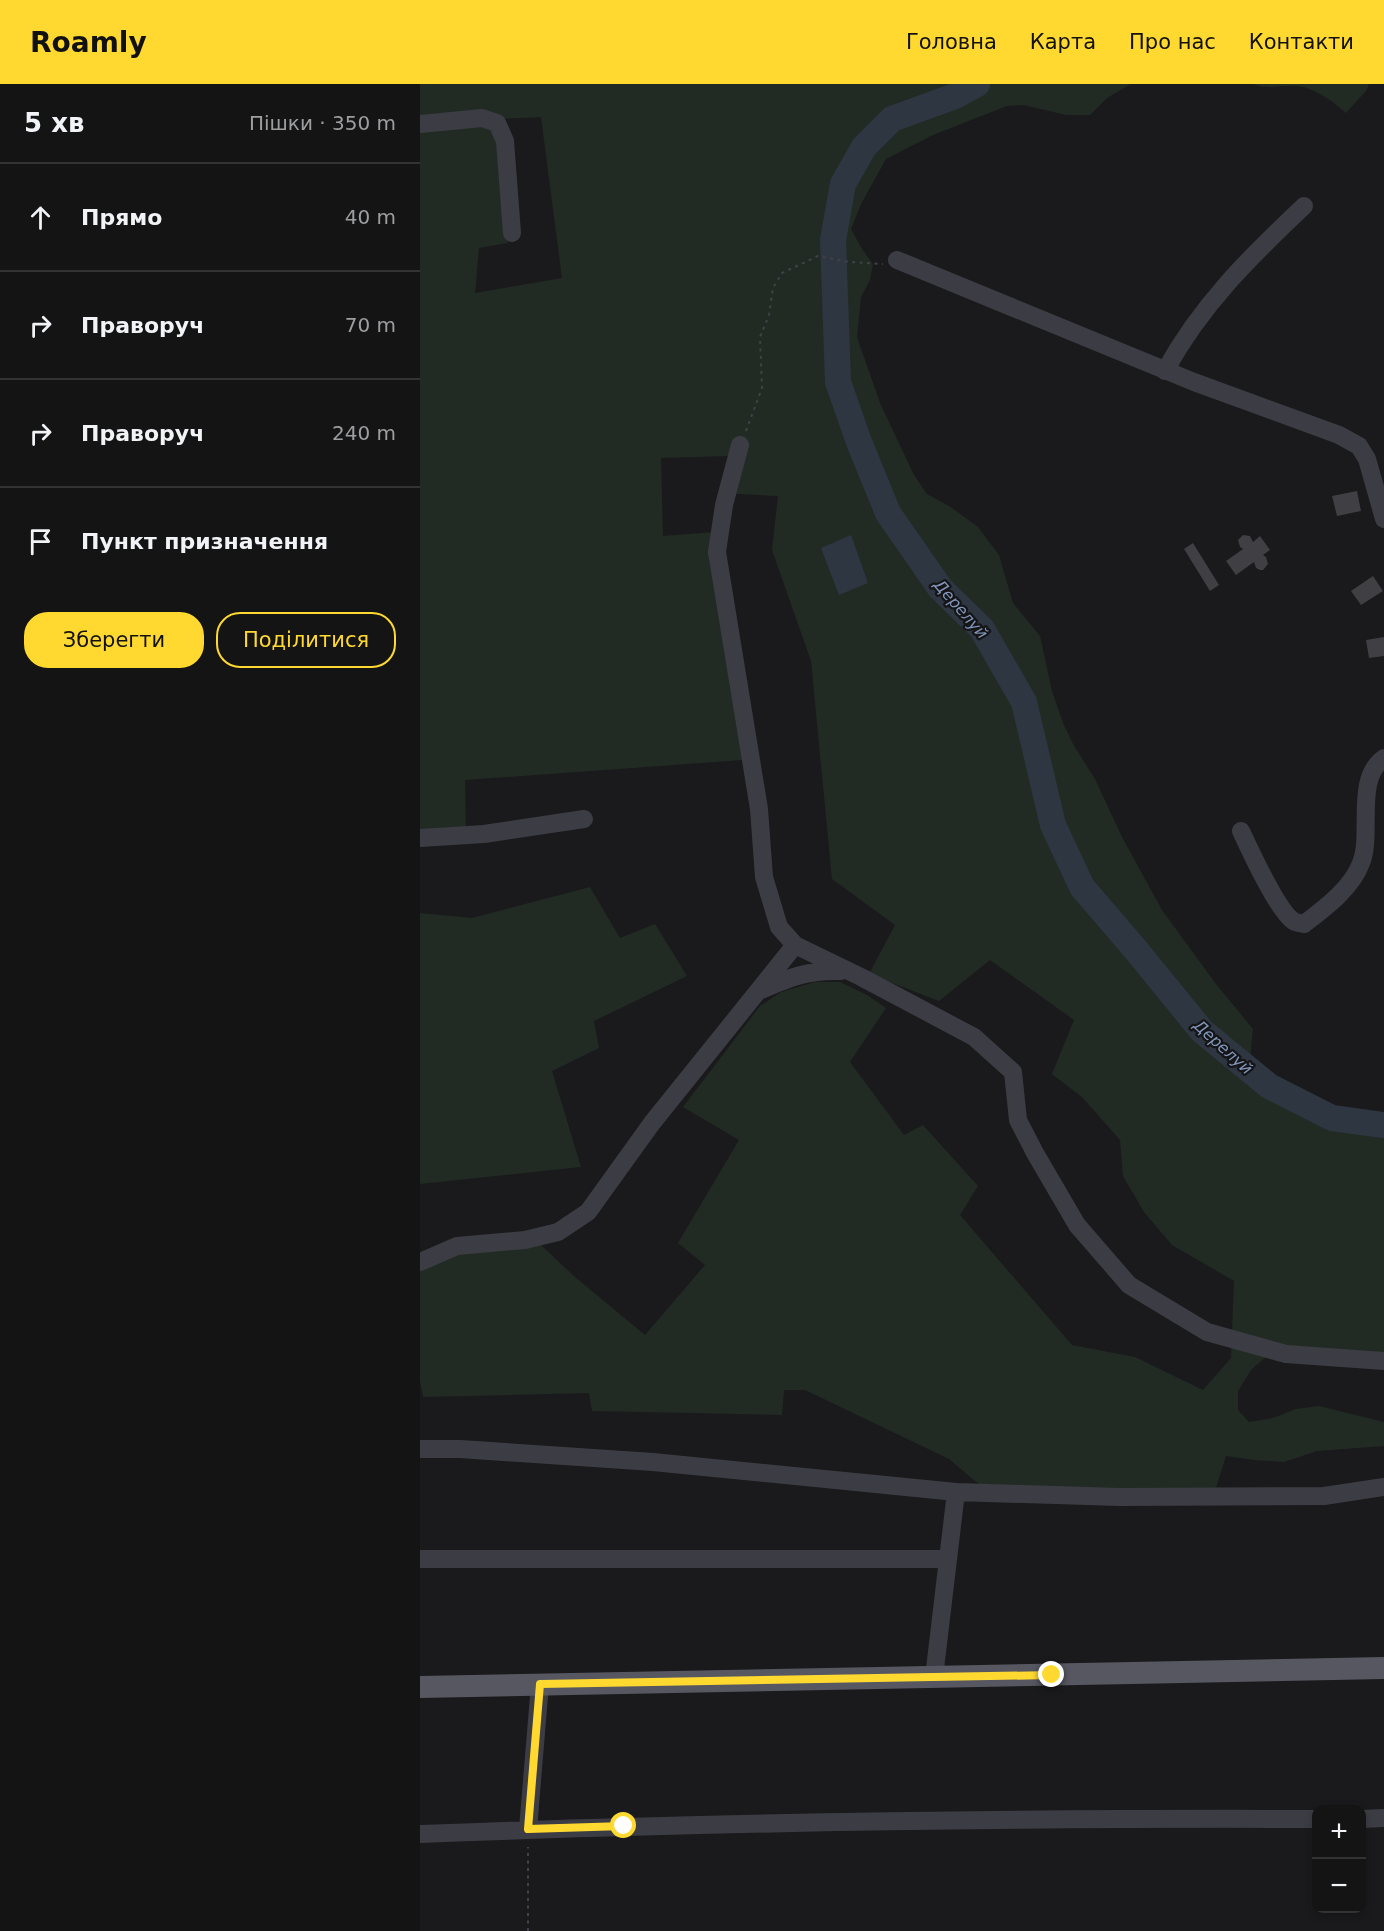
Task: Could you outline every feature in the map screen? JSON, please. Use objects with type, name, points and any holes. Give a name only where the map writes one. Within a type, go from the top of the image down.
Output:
[{"type":"main road","points":[[420,1687],[1384,1668]]},
{"type":"street","points":[[420,124],[482,118],[497,123],[505,141],[512,233]]},
{"type":"street","points":[[1165,371],[1179,345],[1210,302],[1237,271],[1304,206]]},
{"type":"street","points":[[897,260],[1165,371],[1340,435],[1359,446],[1367,459],[1384,519]]},
{"type":"street","points":[[740,445],[724,505],[717,552],[757,798],[764,877],[779,927],[795,945],[974,1037],[1013,1072],[1018,1120],[1035,1153],[1077,1225],[1129,1285],[1207,1332],[1286,1354],[1384,1361]]},
{"type":"street","points":[[1241,831],[1286,914],[1294,922],[1304,924],[1321,911],[1350,881],[1362,862],[1370,774],[1378,762],[1384,758]]},
{"type":"street","points":[[420,838],[484,834],[584,819]]},
{"type":"street","points":[[420,1262],[457,1246],[525,1240],[558,1232],[588,1212],[652,1122],[795,945]]},
{"type":"street","points":[[757,992],[790,977],[817,970],[849,971]]},
{"type":"street","points":[[420,1449],[460,1449],[652,1462],[956,1492],[1119,1497],[1313,1496],[1384,1487]]},
{"type":"street","points":[[934,1677],[956,1492]]},
{"type":"street","points":[[420,1559],[947,1559]]},
{"type":"street","points":[[528,1829],[540,1684]]},
{"type":"street","points":[[1366,1819],[1384,1818]]},
{"type":"street","points":[[420,1834],[888,1820],[1312,1819]]},
{"type":"path","points":[[740,445],[762,388],[760,338],[769,315],[773,288],[782,273],[818,256],[849,262],[882,264],[897,260]]},
{"type":"path","points":[[528,1829],[528,1931]]},
{"type":"shaded area","points":[[420,84],[1131,84],[1107,98],[1090,115],[1066,115],[1024,105],[1007,106],[933,135],[886,159],[861,204],[851,229],[873,264],[870,280],[861,297],[857,337],[880,403],[914,475],[927,494],[949,506],[978,527],[999,555],[1013,603],[1040,636],[1052,691],[1063,723],[1095,779],[1122,837],[1162,910],[1216,984],[1253,1029],[1250,1060],[1254,1078],[1322,1122],[1384,1131],[1384,1353],[1277,1347],[1251,1370],[1238,1391],[1238,1410],[1249,1422],[1273,1418],[1296,1409],[1319,1406],[1384,1422],[1384,1446],[1317,1451],[1284,1462],[1226,1456],[1216,1488],[1187,1493],[982,1487],[949,1459],[805,1390],[784,1390],[782,1415],[592,1411],[589,1393],[423,1397],[420,1381],[420,1254],[528,1233],[575,1277],[645,1335],[705,1265],[678,1243],[739,1140],[683,1107],[760,1006],[781,992],[815,982],[840,982],[867,995],[886,1008],[850,1062],[904,1135],[923,1125],[978,1186],[960,1215],[1072,1345],[1135,1357],[1203,1390],[1231,1358],[1234,1281],[1172,1245],[1144,1212],[1123,1176],[1120,1140],[1082,1097],[1052,1074],[1074,1020],[990,960],[939,1001],[869,974],[895,925],[832,879],[811,661],[772,550],[778,496],[722,493],[730,456],[661,458],[663,536],[728,531],[725,558],[757,759],[465,780],[466,838],[420,841]],"holes":[[[541,117],[562,278],[475,293],[479,248],[508,243],[498,119]]]},
{"type":"shaded area","points":[[1253,84],[1369,84],[1366,91],[1346,113],[1309,89],[1296,86],[1265,87]]},
{"type":"shaded area","points":[[590,887],[620,938],[655,924],[687,976],[594,1021],[599,1048],[552,1071],[581,1167],[420,1184],[420,913],[472,918]]},
{"type":"water","points":[[851,535],[868,583],[839,595],[821,548]]},
{"type":"building","points":[[1357,491],[1361,511],[1337,516],[1332,496]]},
{"type":"building","points":[[1243,535],[1250,536],[1253,542],[1260,536],[1270,550],[1263,555],[1268,564],[1260,570],[1256,568],[1254,562],[1236,575],[1226,561],[1243,549],[1238,540]]},
{"type":"building","points":[[1193,543],[1219,585],[1210,591],[1184,549]]},
{"type":"building","points":[[1373,576],[1383,591],[1361,605],[1351,591]]},
{"type":"building","points":[[1384,637],[1384,656],[1369,658],[1366,640]]},
{"type":"waterway","name":"Дерелуй","points":[[977,84],[955,96],[892,119],[864,147],[843,184],[833,240],[838,382],[859,442],[888,513],[940,588],[982,629],[1024,702],[1053,825],[1082,887],[1202,1031],[1269,1086],[1332,1118],[1384,1125]]},
{"type":"route","points":[[624,1826],[528,1829],[540,1684],[1052,1675]]}]
